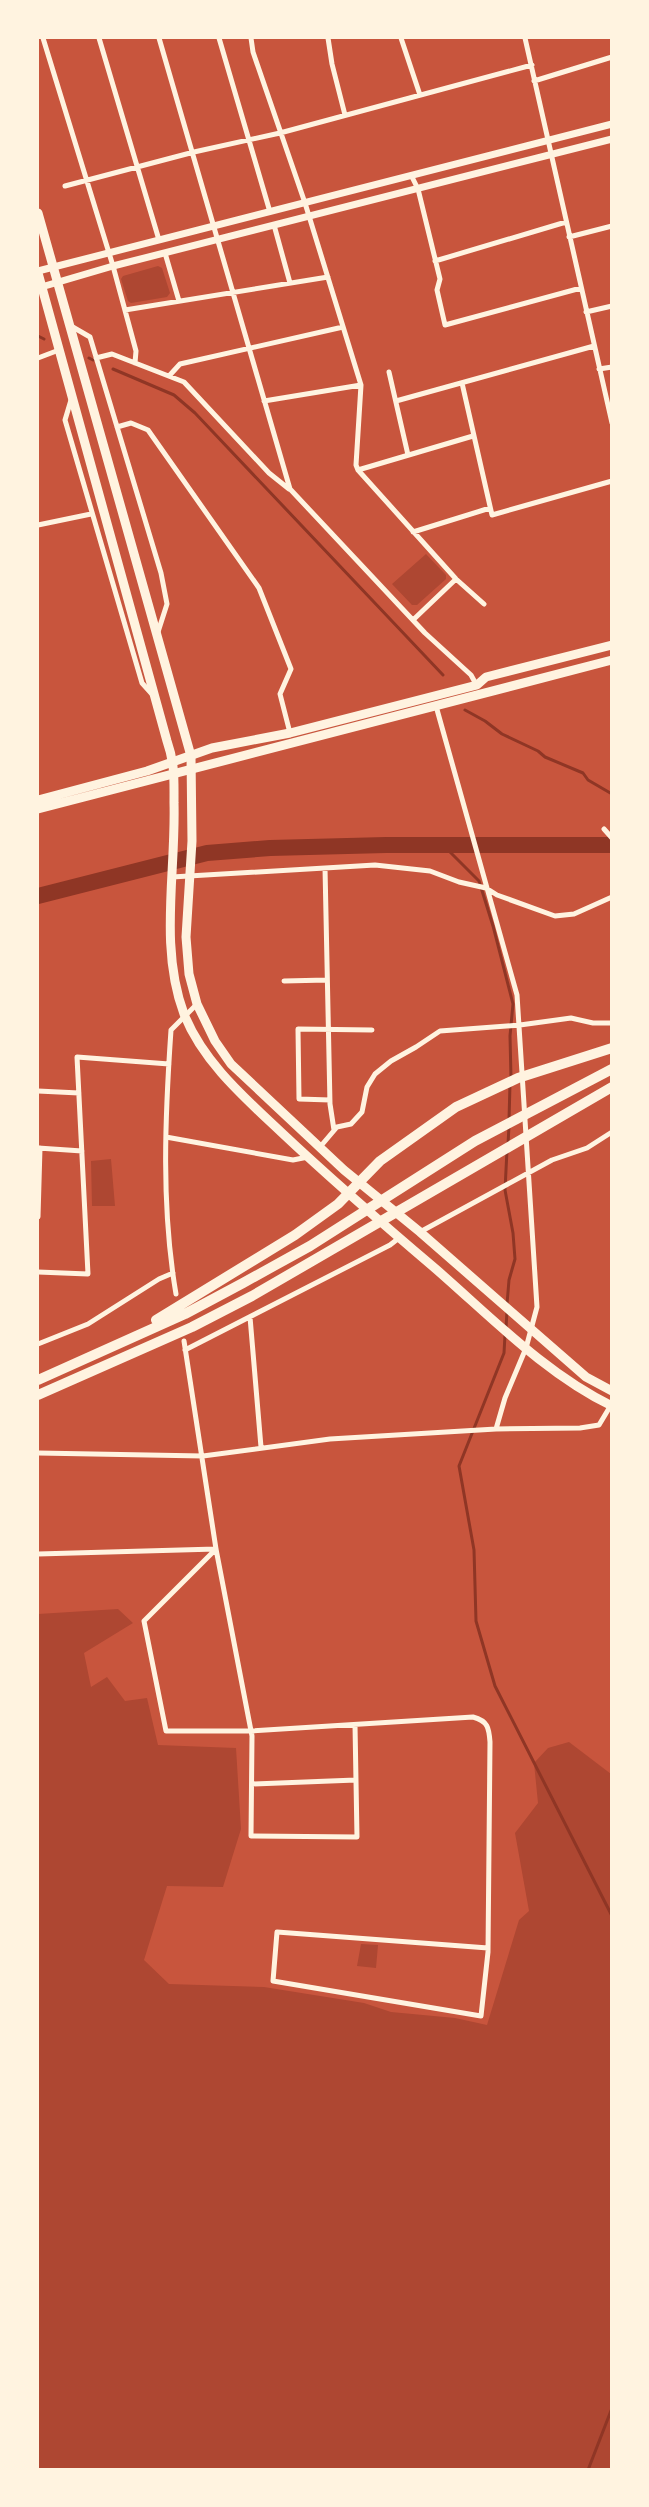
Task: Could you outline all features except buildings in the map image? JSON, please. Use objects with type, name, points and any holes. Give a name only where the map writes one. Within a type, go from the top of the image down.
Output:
[{"type":"highway","points":[[107,1350],[295,1234],[338,1204],[380,1161],[456,1107],[518,1078],[612,1048]]},
{"type":"highway","points":[[38,1380],[185,1314],[310,1246],[467,1146],[612,1069]]},
{"type":"highway","points":[[38,1395],[192,1327],[318,1260],[612,1087]]},
{"type":"main road","points":[[38,213],[191,756],[192,841],[186,937],[189,974],[197,1004],[215,1041],[231,1064],[320,1147],[586,1377],[612,1391]]},
{"type":"main road","points":[[38,272],[40,288],[174,761],[175,844],[170,955],[184,1014],[203,1048],[221,1072],[308,1157],[524,1346],[578,1389],[611,1405]]},
{"type":"main road","points":[[38,800],[147,771],[212,748],[290,733],[477,685],[486,677],[612,645]]},
{"type":"main road","points":[[38,809],[173,776],[215,762],[612,660]]},
{"type":"street","points":[[43,38],[85,181],[113,266],[136,351],[135,363]]},
{"type":"street","points":[[99,38],[159,240]]},
{"type":"street","points":[[159,38],[220,240],[232,292],[290,489]]},
{"type":"street","points":[[219,38],[270,212]]},
{"type":"street","points":[[251,38],[253,52],[309,216],[361,385],[356,465],[358,470],[456,579],[484,604]]},
{"type":"street","points":[[328,38],[345,115]]},
{"type":"street","points":[[401,38],[420,95]]},
{"type":"street","points":[[525,38],[612,423]]},
{"type":"street","points":[[534,81],[612,57]]},
{"type":"street","points":[[65,186],[194,152],[280,133],[532,65]]},
{"type":"street","points":[[38,272],[612,124]]},
{"type":"street","points":[[40,288],[113,266],[612,139]]},
{"type":"street","points":[[411,175],[418,189],[440,279],[436,290],[445,324],[580,288]]},
{"type":"street","points":[[435,261],[566,222]]},
{"type":"street","points":[[274,225],[290,283]]},
{"type":"street","points":[[569,237],[612,226]]},
{"type":"street","points":[[165,253],[179,302]]},
{"type":"street","points":[[125,310],[328,277]]},
{"type":"street","points":[[586,312],[612,306]]},
{"type":"street","points":[[69,325],[90,338],[161,573],[167,604],[156,637]]},
{"type":"street","points":[[169,376],[180,364],[343,327]]},
{"type":"street","points":[[396,401],[594,346]]},
{"type":"street","points":[[38,358],[59,350]]},
{"type":"street","points":[[96,357],[112,354],[184,382],[269,473],[290,489],[413,620],[471,675],[477,685],[479,696]]},
{"type":"street","points":[[599,369],[612,366]]},
{"type":"street","points":[[389,372],[408,455]]},
{"type":"street","points":[[462,383],[492,515],[612,481]]},
{"type":"street","points":[[264,401],[361,385]]},
{"type":"street","points":[[72,397],[65,420],[142,683],[154,696]]},
{"type":"street","points":[[117,428],[131,423],[148,430],[260,588],[291,669],[280,694],[290,733]]},
{"type":"street","points":[[358,470],[473,436]]},
{"type":"street","points":[[413,532],[490,508]]},
{"type":"street","points":[[38,525],[91,514]]},
{"type":"street","points":[[413,620],[456,579]]},
{"type":"street","points":[[436,706],[518,995],[527,1174],[537,1307],[496,1429]]},
{"type":"street","points":[[604,829],[612,838]]},
{"type":"street","points":[[172,876],[375,865],[430,871],[459,882],[486,888],[497,895],[555,916],[574,914],[612,897]]},
{"type":"street","points":[[325,868],[330,1100],[334,1131]]},
{"type":"street","points":[[284,981],[327,980]]},
{"type":"street","points":[[176,1294],[172,1273],[165,1169],[168,1064],[171,1030],[184,1014],[197,1004]]},
{"type":"street","points":[[320,1147],[337,1127],[351,1124],[362,1113],[368,1087],[375,1074],[391,1061],[440,1031],[520,1025],[570,1018],[593,1023],[612,1023]]},
{"type":"street","points":[[330,1100],[299,1099],[298,1029],[372,1030]]},
{"type":"street","points":[[38,1272],[88,1274],[77,1057],[168,1064]]},
{"type":"street","points":[[38,1091],[79,1093]]},
{"type":"street","points":[[420,1232],[552,1160],[587,1148],[612,1132]]},
{"type":"street","points":[[166,1137],[293,1160],[308,1157]]},
{"type":"street","points":[[38,1217],[39,1148],[82,1151]]},
{"type":"street","points":[[185,1350],[390,1245],[399,1238]]},
{"type":"street","points":[[38,1344],[88,1324],[172,1273]]},
{"type":"street","points":[[250,1317],[261,1447]]},
{"type":"street","points":[[184,1341],[216,1549],[251,1731],[251,1836],[357,1837],[355,1725]]},
{"type":"street","points":[[38,1454],[203,1456],[330,1439],[496,1429],[580,1428],[599,1425],[611,1405]]},
{"type":"street","points":[[38,1554],[216,1549]]},
{"type":"street","points":[[216,1549],[144,1620],[166,1731],[251,1731],[473,1717],[482,1719],[489,1726],[488,1948],[481,2016],[273,1981],[278,1932],[488,1948]]},
{"type":"street","points":[[252,1784],[356,1780]]},
{"type":"shaded area","points":[[158,266],[162,268],[170,293],[167,297],[131,303],[128,301],[121,279],[123,276]]},
{"type":"shaded area","points":[[426,554],[446,575],[446,579],[417,605],[412,605],[392,584]]},
{"type":"shaded area","points":[[111,1159],[115,1206],[92,1206],[91,1161]]},
{"type":"shaded area","points":[[118,1609],[133,1623],[84,1653],[91,1687],[107,1677],[125,1701],[147,1698],[158,1745],[236,1748],[241,1829],[223,1887],[167,1886],[144,1960],[169,1984],[264,1987],[364,2003],[391,2012],[455,2018],[487,2025],[519,1920],[529,1911],[515,1833],[538,1803],[534,1763],[548,1748],[569,1742],[611,1774],[611,2469],[38,2469],[38,1614]]},
{"type":"shaded area","points":[[361,1944],[378,1945],[376,1968],[357,1966]]},
{"type":"waterway","points":[[38,336],[44,339]]},
{"type":"waterway","points":[[89,358],[93,360]]},
{"type":"waterway","points":[[113,369],[174,395],[195,413],[443,675]]},
{"type":"waterway","points":[[465,710],[502,734],[538,751],[545,757],[583,773],[588,780],[612,794]]},
{"type":"waterway","points":[[38,896],[207,853],[270,848],[386,845],[612,845]]},
{"type":"waterway","points":[[444,846],[479,881],[493,926],[513,1004],[510,1036],[511,1078]]},
{"type":"waterway","points":[[509,1120],[510,1084]]},
{"type":"waterway","points":[[508,1144],[509,1126]]},
{"type":"waterway","points":[[507,1150],[505,1190],[515,1259],[509,1280],[507,1304]]},
{"type":"waterway","points":[[506,1328],[507,1311]]},
{"type":"waterway","points":[[505,1335],[504,1353],[459,1466],[474,1550],[476,1621],[495,1686],[612,1916]]},
{"type":"waterway","points":[[588,2470],[612,2408]]}]
